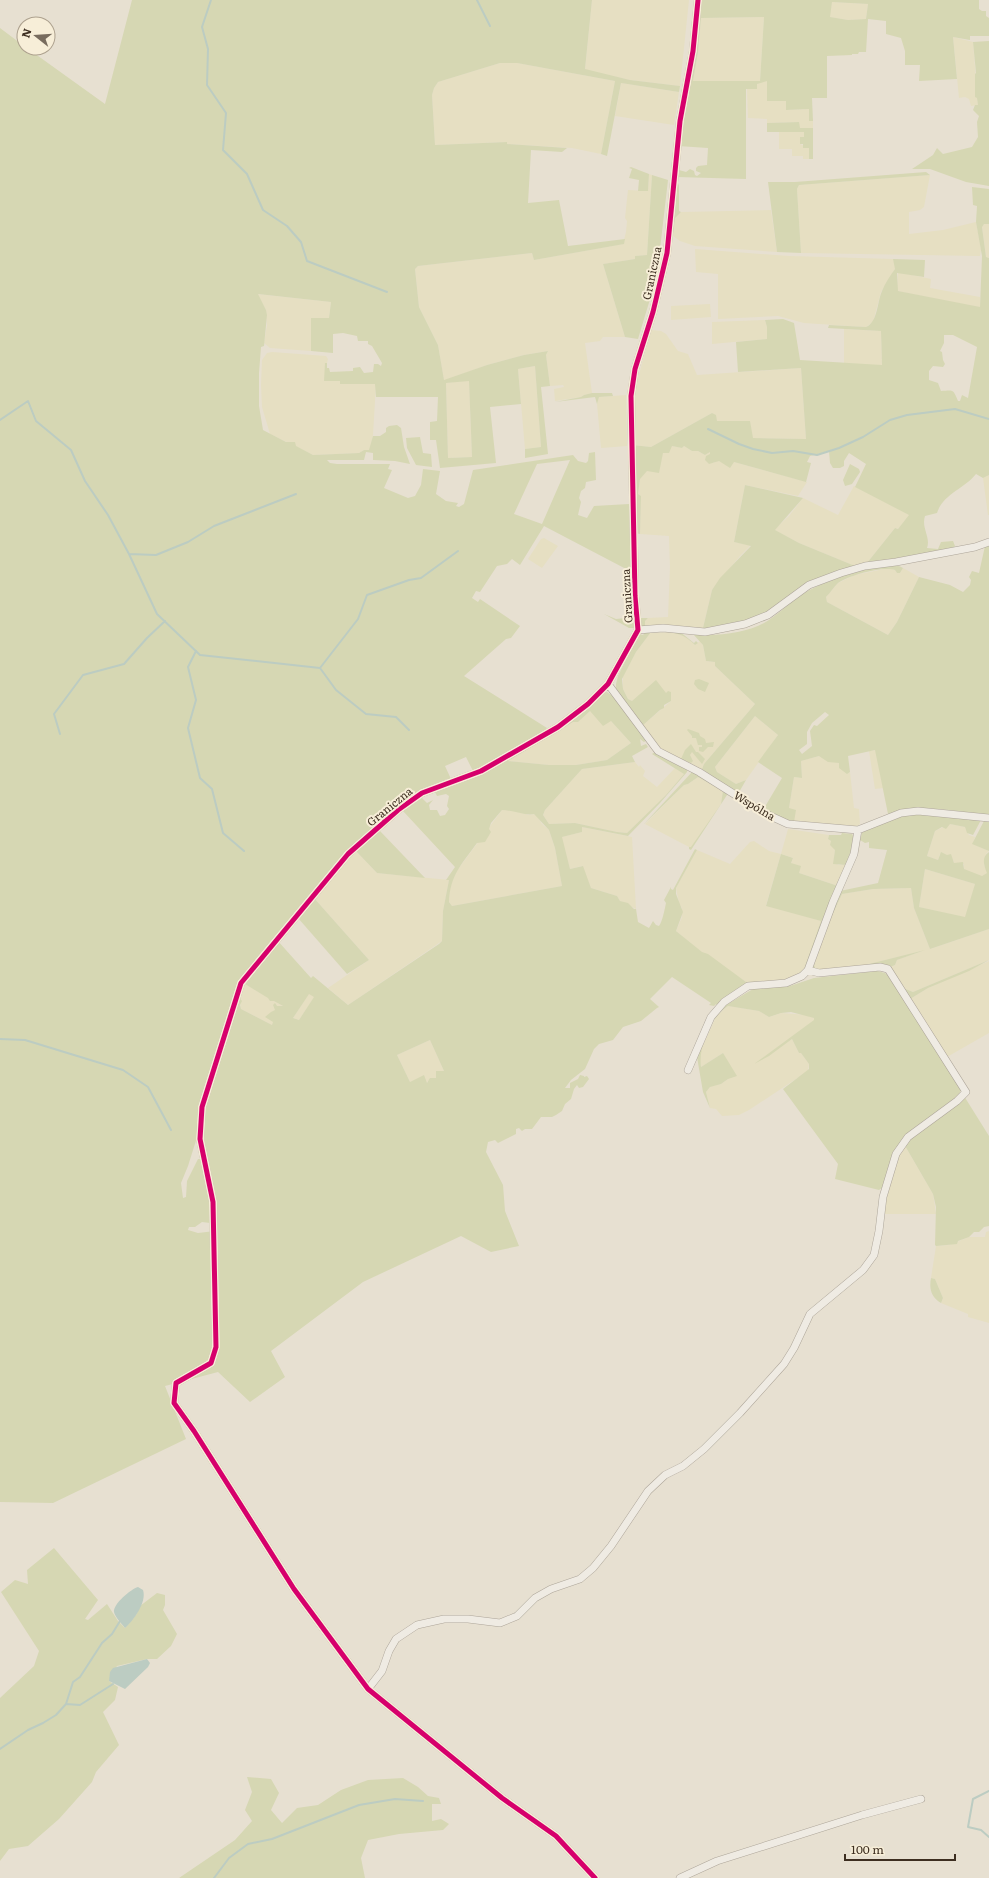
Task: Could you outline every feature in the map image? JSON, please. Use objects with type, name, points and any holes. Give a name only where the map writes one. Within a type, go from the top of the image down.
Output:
[{"type":"street","name":"Graniczna","points":[[368,1689],[294,1589],[194,1431],[174,1403],[176,1383],[212,1363],[216,1347],[213,1202],[200,1139],[202,1107],[241,983],[348,854],[398,810],[422,793],[481,771],[558,727],[588,704],[608,684],[638,630],[635,596],[631,396],[635,369],[653,312],[667,253],[680,121],[692,51],[698,0]]},
{"type":"street","name":"Graniczna","points":[[638,630],[663,628],[705,632],[744,624],[768,615],[809,585],[841,573],[865,566],[896,562],[975,547],[989,542]]},
{"type":"street","name":"Wspólna","points":[[608,684],[658,751],[699,772],[764,813],[788,824],[858,830],[901,813],[918,811],[989,818]]},
{"type":"street","points":[[688,1070],[710,1017],[724,1002],[748,986],[786,983],[802,976],[808,970],[823,927],[854,854],[858,830]]},
{"type":"street","points":[[595,1878],[556,1836],[502,1798],[368,1689],[382,1671],[389,1651],[396,1640],[418,1625],[444,1619],[468,1619],[500,1623],[517,1616],[535,1598],[551,1589],[580,1579],[589,1572],[611,1546],[648,1491],[665,1476],[683,1466],[704,1449],[740,1413],[784,1364],[794,1348],[810,1314],[863,1270],[874,1255],[879,1232],[883,1197],[896,1154],[908,1136],[957,1101],[966,1092],[888,969],[880,967],[819,973],[808,970]]},
{"type":"street","points":[[680,1878],[717,1861],[862,1815],[920,1799]]},
{"type":"shaded area","points":[[592,0],[689,0],[680,86],[630,80],[585,70]]},
{"type":"shaded area","points":[[832,2],[868,4],[866,19],[848,20],[829,17]]},
{"type":"shaded area","points":[[764,17],[760,81],[693,81],[698,52],[701,18]]},
{"type":"shaded area","points":[[953,37],[973,42],[978,105],[971,106],[969,99],[965,97],[959,98]]},
{"type":"shaded area","points":[[500,63],[517,63],[615,81],[601,154],[572,148],[507,144],[507,142],[435,145],[432,95],[438,82]]},
{"type":"shaded area","points":[[762,81],[767,81],[786,101],[787,110],[809,109],[809,121],[813,121],[813,128],[799,128],[799,122],[767,123],[767,119],[748,118],[747,89],[757,88],[757,84]]},
{"type":"shaded area","points":[[621,83],[679,92],[674,125],[615,116]]},
{"type":"shaded area","points":[[779,132],[804,132],[804,137],[800,144],[809,148],[809,159],[803,159],[803,156],[792,156],[792,149],[779,149]]},
{"type":"shaded area","points":[[649,174],[652,175],[647,255],[635,256],[635,259],[603,264],[625,337],[603,337],[600,341],[585,343],[592,393],[581,397],[555,401],[554,389],[564,387],[563,385],[550,386],[546,355],[548,351],[524,355],[487,365],[444,381],[438,345],[419,307],[415,269],[418,266],[532,253],[534,260],[623,244],[626,232],[627,221],[625,218],[628,190],[648,191]]},
{"type":"shaded area","points":[[930,175],[924,207],[920,210],[909,212],[909,234],[943,230],[976,222],[981,249],[980,256],[801,253],[797,189],[799,185]]},
{"type":"shaded area","points":[[771,210],[777,252],[695,246],[680,241],[673,236],[675,217],[681,212]]},
{"type":"shaded area","points":[[984,224],[989,224],[989,258],[986,257],[982,226]]},
{"type":"shaded area","points":[[695,249],[789,256],[893,259],[896,265],[881,292],[873,322],[866,327],[804,323],[778,316],[718,319],[718,274],[696,272]]},
{"type":"shaded area","points":[[898,272],[931,279],[930,288],[980,297],[980,308],[897,291]]},
{"type":"shaded area","points":[[257,294],[331,302],[329,318],[311,318],[311,351],[270,348],[264,343],[267,325],[266,310]]},
{"type":"shaded area","points":[[710,304],[711,317],[671,320],[671,306]]},
{"type":"shaded area","points":[[765,320],[767,327],[767,339],[712,344],[712,322]]},
{"type":"shaded area","points":[[844,329],[881,331],[882,366],[844,363]]},
{"type":"shaded area","points":[[651,330],[661,331],[666,334],[678,351],[688,354],[697,375],[801,368],[806,439],[752,438],[716,421],[712,413],[651,447],[633,445],[634,393]]},
{"type":"shaded area","points":[[272,352],[326,356],[328,359],[327,363],[325,363],[325,381],[340,381],[341,384],[376,384],[373,435],[370,450],[364,450],[359,453],[313,455],[270,434],[262,407],[261,385],[262,360],[267,353]]},
{"type":"shaded area","points":[[535,366],[541,447],[525,449],[518,369]]},
{"type":"shaded area","points":[[469,380],[472,457],[448,458],[446,383]]},
{"type":"shaded area","points":[[626,395],[627,446],[601,448],[597,404],[599,397]]},
{"type":"shaded area","points":[[672,446],[682,448],[684,446],[692,451],[698,451],[705,455],[710,452],[713,463],[717,461],[734,462],[807,482],[798,496],[745,485],[734,542],[751,545],[712,590],[703,628],[645,626],[645,621],[648,618],[668,617],[670,567],[669,536],[640,534],[641,496],[638,494],[640,478],[663,453]]},
{"type":"shaded area","points":[[989,475],[989,515],[988,515],[983,478]]},
{"type":"shaded area","points":[[854,486],[910,515],[898,529],[895,528],[867,563],[855,566],[799,543],[774,530],[789,516],[803,498],[838,515]]},
{"type":"shaded area","points":[[544,538],[558,546],[542,568],[528,559],[541,539]]},
{"type":"shaded area","points":[[889,568],[895,570],[897,573],[900,573],[903,568],[919,577],[897,622],[888,635],[827,602],[826,597],[838,583],[855,575]]},
{"type":"shaded area","points":[[674,632],[687,638],[695,645],[700,641],[703,645],[706,661],[715,662],[715,666],[755,704],[704,764],[702,769],[662,750],[642,726],[671,701],[671,694],[667,693],[632,701],[628,699],[623,689],[623,676],[636,652],[650,633]]},
{"type":"shaded area","points":[[590,711],[611,721],[631,743],[607,760],[576,765],[549,765],[507,761],[573,722],[578,722]]},
{"type":"shaded area","points":[[755,716],[778,735],[746,780],[736,784],[717,772],[715,767]]},
{"type":"shaded area","points":[[876,750],[883,788],[875,789],[869,751]]},
{"type":"shaded area","points":[[819,756],[839,763],[849,773],[850,772],[854,808],[859,809],[860,824],[857,826],[832,828],[794,823],[789,808],[794,777],[802,778],[801,761]]},
{"type":"shaded area","points":[[635,762],[645,771],[643,776],[657,787],[675,768],[684,774],[666,795],[627,833],[575,823],[549,824],[543,815],[545,810],[582,769]]},
{"type":"shaded area","points":[[698,777],[723,791],[721,804],[691,848],[645,824],[684,785]]},
{"type":"shaded area","points":[[502,810],[512,810],[529,815],[534,814],[549,830],[555,848],[562,886],[452,906],[449,902],[449,891],[456,872]]},
{"type":"shaded area","points":[[950,824],[965,827],[969,835],[975,837],[973,844],[989,851],[986,854],[984,865],[988,873],[982,877],[966,871],[964,869],[964,864],[954,863],[953,860],[946,855],[940,854],[938,860],[927,856],[935,831]]},
{"type":"shaded area","points":[[582,827],[632,837],[636,909],[620,901],[617,896],[591,888],[582,866],[570,869],[561,837],[582,832]]},
{"type":"shaded area","points":[[788,829],[829,835],[828,839],[831,841],[835,850],[834,859],[838,865],[846,865],[838,886],[799,873],[791,863],[793,858],[781,854]]},
{"type":"shaded area","points":[[754,841],[769,851],[781,854],[766,905],[822,921],[804,969],[800,973],[782,981],[746,982],[701,952],[676,931],[682,917],[682,908],[679,903],[676,888],[697,850],[730,864],[750,842]]},
{"type":"shaded area","points":[[355,850],[377,873],[449,880],[443,911],[442,941],[348,1005],[328,988],[369,960],[314,898]]},
{"type":"shaded area","points":[[925,869],[975,884],[967,916],[965,918],[919,907]]},
{"type":"shaded area","points":[[911,888],[914,908],[930,949],[989,929],[989,960],[913,992],[905,989],[890,967],[895,965],[897,960],[922,951],[861,966],[818,970],[815,968],[814,963],[824,933],[842,894],[873,889]]},
{"type":"shaded area","points":[[989,961],[989,1033],[947,1057],[910,999],[928,988]]},
{"type":"shaded area","points":[[245,984],[283,1006],[272,1025],[241,1009],[239,996]]},
{"type":"shaded area","points":[[309,993],[315,996],[299,1020],[293,1018]]},
{"type":"shaded area","points":[[728,1006],[759,1011],[769,1017],[781,1013],[808,1015],[815,1020],[774,1050],[792,1039],[799,1053],[801,1053],[809,1064],[808,1071],[749,1110],[739,1115],[722,1116],[716,1109],[710,1108],[706,1092],[711,1086],[721,1084],[728,1079],[723,1053],[701,1067],[699,1058],[701,1049],[716,1017]]},
{"type":"shaded area","points":[[430,1040],[444,1071],[436,1078],[432,1078],[426,1083],[425,1080],[410,1082],[397,1055]]},
{"type":"shaded area","points":[[904,1144],[933,1194],[936,1214],[883,1214],[893,1166]]},
{"type":"shaded area","points":[[989,1231],[989,1323],[968,1317],[968,1314],[941,1303],[943,1298],[935,1279],[931,1278],[936,1246],[949,1245],[969,1237],[985,1237],[986,1232]]},
{"type":"shaded area","points":[[138,1587],[143,1590],[143,1600],[136,1616],[125,1628],[116,1616],[114,1609],[123,1597]]},
{"type":"shaded area","points":[[147,1659],[150,1663],[148,1667],[125,1689],[109,1681],[110,1672],[113,1668]]},
{"type":"green space","points":[[132,0],[592,0],[585,69],[630,80],[680,86],[679,92],[621,83],[607,156],[601,154],[615,81],[517,63],[500,63],[438,82],[434,88],[432,95],[435,145],[507,142],[507,144],[567,148],[562,152],[531,150],[528,203],[559,200],[568,246],[625,239],[624,244],[534,260],[532,253],[418,266],[415,269],[419,307],[438,345],[444,380],[487,365],[524,355],[548,351],[546,355],[550,386],[541,387],[548,454],[525,458],[525,449],[541,447],[535,366],[518,369],[521,404],[490,407],[496,463],[440,468],[436,440],[430,440],[430,422],[437,421],[438,397],[376,397],[375,384],[340,384],[340,381],[324,381],[325,363],[327,363],[327,368],[329,368],[330,372],[353,371],[353,368],[360,367],[364,373],[373,372],[374,364],[381,366],[382,363],[372,346],[368,344],[368,341],[358,341],[357,336],[343,333],[333,334],[333,353],[311,351],[311,318],[329,318],[331,302],[258,294],[267,315],[264,346],[261,347],[259,373],[259,406],[263,430],[286,442],[295,442],[296,446],[313,455],[359,453],[364,450],[369,450],[373,436],[380,436],[386,432],[386,428],[389,426],[397,425],[401,428],[404,447],[410,464],[395,461],[373,460],[373,453],[366,452],[364,460],[327,460],[330,463],[337,464],[390,464],[388,469],[392,470],[384,488],[408,498],[415,496],[421,485],[423,469],[440,471],[436,494],[446,501],[458,503],[456,506],[459,507],[464,504],[473,470],[573,455],[578,461],[586,463],[588,461],[589,453],[595,452],[596,480],[586,482],[585,488],[581,491],[579,498],[581,502],[578,515],[587,518],[594,506],[629,504],[631,568],[628,570],[544,526],[520,565],[512,559],[507,564],[497,566],[480,592],[476,591],[472,598],[478,602],[480,599],[520,626],[511,638],[506,639],[464,676],[547,728],[540,735],[522,747],[473,771],[466,757],[445,766],[451,779],[446,779],[442,785],[434,785],[424,789],[407,800],[340,858],[240,981],[236,994],[242,1001],[240,1005],[241,1009],[272,1025],[273,1022],[265,1017],[275,1010],[273,1005],[275,1003],[277,1006],[283,1006],[274,1001],[270,1001],[268,998],[245,984],[246,979],[277,940],[311,978],[313,976],[348,1005],[439,944],[442,941],[443,911],[449,880],[446,880],[455,867],[403,811],[422,798],[427,803],[433,800],[429,805],[430,810],[437,810],[440,816],[445,815],[449,809],[447,806],[449,796],[446,794],[437,796],[435,792],[437,789],[460,782],[517,753],[572,720],[600,693],[607,692],[614,697],[647,740],[644,742],[640,739],[641,746],[646,744],[648,747],[632,756],[635,762],[582,769],[545,810],[543,815],[549,824],[575,823],[627,833],[666,795],[684,774],[652,754],[655,752],[687,769],[687,772],[660,803],[628,836],[582,827],[582,832],[562,837],[570,869],[583,866],[591,888],[617,896],[620,901],[628,903],[636,909],[638,922],[649,928],[653,921],[659,926],[666,903],[664,900],[671,887],[673,890],[695,849],[697,850],[676,888],[676,894],[683,912],[676,931],[702,952],[708,954],[746,982],[782,981],[793,978],[804,969],[821,921],[766,906],[781,854],[793,858],[791,863],[801,866],[799,873],[838,886],[806,968],[799,975],[792,979],[785,981],[746,986],[731,994],[718,1006],[716,1004],[714,1006],[709,1005],[711,1003],[672,977],[650,999],[659,1007],[641,1021],[623,1027],[613,1040],[599,1044],[594,1049],[585,1069],[571,1080],[565,1088],[570,1088],[570,1083],[578,1079],[580,1075],[584,1077],[587,1076],[589,1079],[583,1087],[579,1088],[577,1085],[571,1099],[565,1104],[562,1111],[552,1117],[541,1117],[532,1129],[525,1129],[522,1131],[519,1128],[516,1129],[516,1134],[498,1143],[495,1140],[488,1142],[486,1152],[503,1185],[505,1211],[519,1246],[491,1252],[461,1236],[363,1282],[271,1351],[285,1377],[250,1402],[218,1372],[165,1386],[186,1439],[53,1503],[0,1502],[0,28],[16,40],[16,56],[38,56],[105,104]],"holes":[[[469,381],[472,457],[448,458],[446,383]],[[570,460],[542,524],[514,514],[537,464]],[[590,711],[603,726],[611,721],[631,743],[607,760],[576,765],[549,765],[508,761],[573,722],[578,722]],[[502,810],[534,814],[549,830],[555,848],[562,886],[452,906],[449,902],[454,877],[477,843],[485,842],[491,832],[489,829],[491,823]],[[309,994],[314,997],[299,1020],[293,1018]],[[226,1027],[228,1028],[221,1057],[216,1055]],[[430,1040],[444,1071],[436,1071],[436,1078],[430,1078],[427,1083],[424,1075],[410,1082],[397,1055]],[[199,1131],[201,1132],[216,1206],[215,1231],[198,1233],[188,1230],[189,1227],[195,1227],[202,1222],[210,1223],[212,1217],[210,1192],[202,1159],[198,1159],[187,1181],[186,1197],[183,1198],[181,1183]]]},
{"type":"green space","points":[[699,0],[979,0],[979,9],[986,11],[986,16],[989,18],[989,36],[970,36],[970,40],[953,37],[957,79],[919,81],[920,65],[905,65],[905,51],[901,38],[886,34],[886,21],[868,19],[866,52],[859,52],[858,54],[852,55],[827,56],[827,98],[812,98],[813,121],[809,121],[809,109],[786,110],[786,101],[767,101],[767,81],[757,84],[757,89],[746,89],[746,179],[677,177],[676,172],[679,170],[686,172],[690,169],[694,171],[695,175],[697,176],[701,173],[696,171],[696,168],[698,166],[707,165],[708,148],[678,146]],"holes":[[[832,2],[868,4],[866,19],[848,20],[830,17]],[[764,17],[760,81],[693,81],[698,52],[701,18]]]},
{"type":"green space","points":[[989,41],[989,186],[966,182],[930,169],[912,169],[933,155],[937,148],[943,154],[972,147],[978,137],[977,122],[979,116],[973,110],[975,105],[978,105],[977,98],[975,97],[976,73],[973,42]]},
{"type":"green space","points":[[799,122],[800,128],[813,128],[813,159],[809,159],[809,148],[803,148],[803,144],[800,144],[800,137],[804,137],[804,132],[767,132],[767,123]]},
{"type":"green space","points":[[631,167],[649,174],[648,191],[638,191],[639,180],[629,178],[632,169],[629,168]]},
{"type":"green space","points":[[926,172],[930,175],[799,185],[797,189],[801,253],[777,252],[768,182],[795,182]]},
{"type":"green space","points":[[652,175],[668,180],[659,258],[654,286],[638,339],[625,337],[603,264],[635,259],[635,256],[647,255]]},
{"type":"green space","points":[[679,183],[679,211],[681,212],[675,218],[673,236],[671,233],[676,191]]},
{"type":"green space","points":[[972,187],[989,189],[989,224],[984,224],[982,227],[986,257],[989,258],[989,475],[983,478],[976,474],[944,501],[937,513],[925,516],[924,520],[928,540],[927,548],[938,549],[941,542],[953,541],[955,546],[952,549],[868,565],[809,585],[768,614],[744,624],[709,630],[641,626],[641,618],[648,618],[645,621],[645,626],[703,628],[712,590],[720,578],[751,546],[734,542],[745,485],[803,498],[775,530],[799,543],[855,566],[867,563],[895,528],[898,529],[909,515],[855,487],[866,464],[849,453],[844,461],[844,466],[840,468],[833,468],[830,463],[829,451],[810,456],[807,462],[811,463],[806,482],[734,462],[730,468],[719,461],[709,464],[705,460],[706,456],[710,454],[710,452],[705,455],[698,451],[692,451],[684,446],[682,448],[672,446],[669,453],[663,453],[659,473],[647,471],[640,479],[638,494],[641,496],[640,534],[635,533],[632,445],[651,447],[712,413],[716,415],[717,421],[750,421],[753,438],[806,439],[801,368],[738,372],[736,342],[767,339],[767,327],[765,320],[783,319],[794,323],[800,360],[882,365],[881,331],[828,328],[829,325],[866,327],[873,321],[883,288],[895,269],[893,259],[925,260],[924,277],[897,273],[898,291],[980,307],[982,256],[976,222],[977,206],[973,205]],"holes":[[[944,335],[953,335],[977,347],[968,398],[962,395],[960,401],[958,401],[952,391],[941,391],[938,383],[929,380],[929,371],[933,366],[943,367],[945,364],[942,352],[940,351],[944,343]]]},
{"type":"green space","points":[[592,393],[612,393],[613,396],[599,397],[597,404],[595,397],[555,402],[581,397]]},
{"type":"green space","points":[[420,437],[423,453],[431,454],[432,467],[416,465],[407,448],[406,438]]},
{"type":"green space","points":[[850,464],[859,469],[860,472],[852,484],[845,486],[843,480]]},
{"type":"green space","points":[[989,544],[989,816],[926,808],[888,814],[875,750],[848,756],[850,772],[847,774],[839,768],[839,763],[828,762],[819,756],[801,761],[802,778],[794,777],[789,808],[796,810],[794,822],[796,824],[763,810],[782,778],[758,762],[778,735],[755,716],[715,767],[717,772],[736,784],[746,780],[738,794],[702,769],[704,764],[755,704],[715,666],[715,662],[706,661],[703,645],[693,634],[710,635],[739,632],[757,626],[773,617],[798,597],[819,585],[866,568],[893,565],[903,568],[900,573],[897,573],[895,570],[882,569],[858,574],[838,583],[826,597],[827,602],[888,635],[897,622],[919,577],[950,585],[963,592],[970,585],[971,580],[969,577],[972,571],[979,573],[985,546]],"holes":[[[825,712],[829,715],[817,726],[814,725],[810,731],[812,746],[802,754],[799,750],[807,744],[807,732],[812,723]]]},
{"type":"green space","points":[[604,614],[616,619],[635,617],[635,628],[629,628]]},
{"type":"green space","points":[[646,631],[679,631],[694,643],[696,641],[698,643],[695,645],[685,637],[675,633],[651,632],[636,652],[622,679],[623,689],[628,699],[632,701],[656,680],[666,693],[668,691],[671,692],[671,701],[664,705],[664,708],[642,726],[616,690],[616,684],[618,676],[639,634],[643,635]]},
{"type":"green space","points":[[699,679],[709,683],[705,692],[698,689],[694,684],[695,680]]},
{"type":"green space","points":[[688,729],[699,733],[700,736],[705,739],[706,743],[714,742],[713,747],[708,747],[703,752],[699,751],[699,747],[702,747],[702,745],[698,745],[696,738],[692,738],[687,730]]},
{"type":"green space","points":[[691,744],[696,752],[698,752],[705,759],[702,764],[692,752],[690,755],[693,761],[691,763],[681,759],[685,750]]},
{"type":"green space","points":[[692,772],[727,791],[727,795],[691,850],[689,847],[691,847],[721,804],[723,791],[698,777],[684,785],[644,824]]},
{"type":"green space","points":[[910,814],[981,820],[973,835],[967,833],[965,827],[950,824],[946,829],[942,827],[935,831],[927,856],[938,860],[941,852],[947,855],[951,854],[954,863],[963,862],[964,869],[982,876],[987,873],[984,865],[984,859],[986,854],[989,852],[989,929],[930,949],[914,908],[911,888],[873,889],[842,894],[825,930],[840,891],[878,883],[887,850],[869,848],[869,842],[865,843],[860,840],[863,830],[898,816]],"holes":[[[925,869],[975,884],[965,917],[919,907]]]},
{"type":"green space","points":[[393,817],[395,818],[380,831],[425,878],[377,873],[355,850]]},
{"type":"green space","points":[[984,821],[989,821],[989,851],[972,844]]},
{"type":"green space","points":[[842,833],[852,834],[855,839],[846,865],[833,864],[835,850],[830,845],[831,841],[828,839],[829,835],[841,835]]},
{"type":"green space","points":[[314,898],[369,960],[347,974],[298,918]]},
{"type":"green space","points":[[822,939],[814,963],[815,968],[818,970],[813,968],[813,963]]},
{"type":"green space","points":[[925,950],[897,960],[895,965],[890,967],[861,966]]},
{"type":"green space","points":[[989,960],[969,971],[928,988],[910,999],[903,988],[913,992]]},
{"type":"green space","points":[[877,971],[885,973],[890,977],[961,1090],[958,1096],[906,1137],[883,1187],[879,1190],[835,1179],[838,1164],[783,1089],[809,1069],[809,1064],[801,1053],[799,1053],[792,1039],[769,1056],[754,1064],[814,1020],[814,1018],[791,1012],[781,1013],[769,1017],[759,1011],[728,1006],[716,1017],[709,1029],[721,1008],[753,989],[790,986],[814,978]]},
{"type":"green space","points":[[705,1039],[702,1051],[701,1067],[723,1053],[737,1076],[728,1079],[721,1084],[710,1087],[706,1092],[710,1108],[703,1092],[697,1057]]},
{"type":"green space","points":[[964,1096],[989,1136],[989,1226],[984,1227],[979,1232],[974,1232],[969,1237],[958,1241],[957,1244],[936,1246],[936,1207],[933,1194],[904,1144]]},
{"type":"green space","points":[[931,1278],[935,1279],[943,1298],[941,1303],[933,1295],[930,1286]]},
{"type":"green space","points":[[54,1548],[98,1600],[85,1619],[88,1620],[107,1604],[118,1621],[125,1628],[136,1615],[140,1606],[157,1593],[165,1595],[165,1605],[163,1610],[177,1634],[171,1646],[157,1659],[147,1659],[117,1666],[109,1681],[118,1687],[115,1700],[103,1712],[119,1745],[96,1772],[92,1782],[59,1819],[28,1846],[9,1849],[0,1861],[0,1698],[34,1666],[39,1651],[1,1592],[15,1580],[28,1584],[27,1570]]},
{"type":"green space","points":[[247,1777],[271,1779],[279,1793],[271,1810],[282,1823],[297,1808],[318,1805],[341,1790],[368,1780],[403,1778],[418,1787],[428,1796],[439,1798],[441,1804],[432,1804],[432,1821],[441,1819],[449,1824],[443,1830],[399,1834],[368,1840],[361,1858],[365,1878],[179,1878],[235,1840],[252,1821],[245,1810],[252,1792]]},
{"type":"waterway","points":[[211,0],[202,27],[208,49],[207,85],[226,113],[223,150],[247,174],[263,210],[287,226],[301,242],[307,261],[387,292]]},
{"type":"waterway","points":[[477,0],[490,26]]},
{"type":"waterway","points":[[0,420],[28,401],[36,421],[71,450],[85,481],[108,515],[129,554],[157,614],[200,655],[320,668],[358,619],[367,595],[409,580],[421,578],[458,551]]},
{"type":"waterway","points":[[708,429],[753,449],[772,453],[793,451],[817,455],[839,448],[863,437],[890,420],[907,415],[955,409],[989,419]]},
{"type":"waterway","points":[[129,554],[156,555],[188,542],[214,526],[296,494]]},
{"type":"waterway","points":[[60,734],[54,714],[83,675],[124,664],[147,638],[165,621]]},
{"type":"waterway","points":[[196,651],[188,667],[196,700],[188,728],[200,778],[212,789],[223,833],[244,851]]},
{"type":"waterway","points":[[320,668],[336,690],[366,714],[396,717],[409,730]]},
{"type":"waterway","points":[[0,1039],[25,1040],[123,1070],[148,1087],[171,1130]]},
{"type":"waterway","points":[[0,1749],[28,1730],[56,1715],[66,1704],[73,1682],[80,1677],[102,1643],[112,1634],[120,1621]]},
{"type":"waterway","points":[[66,1704],[80,1705],[113,1684]]},
{"type":"waterway","points":[[989,1791],[973,1799],[968,1827],[981,1830],[989,1837]]},
{"type":"waterway","points":[[214,1878],[229,1858],[248,1844],[272,1839],[359,1805],[395,1799],[423,1801]]},
{"type":"cycle path","points":[[595,1878],[556,1836],[502,1798],[368,1689],[294,1589],[194,1431],[174,1403],[176,1383],[211,1363],[216,1347],[213,1202],[200,1139],[202,1107],[241,983],[348,854],[398,810],[422,793],[481,771],[558,727],[588,704],[608,684],[638,630],[635,596],[631,396],[635,369],[653,312],[667,253],[680,121],[693,51],[698,0]]}]
